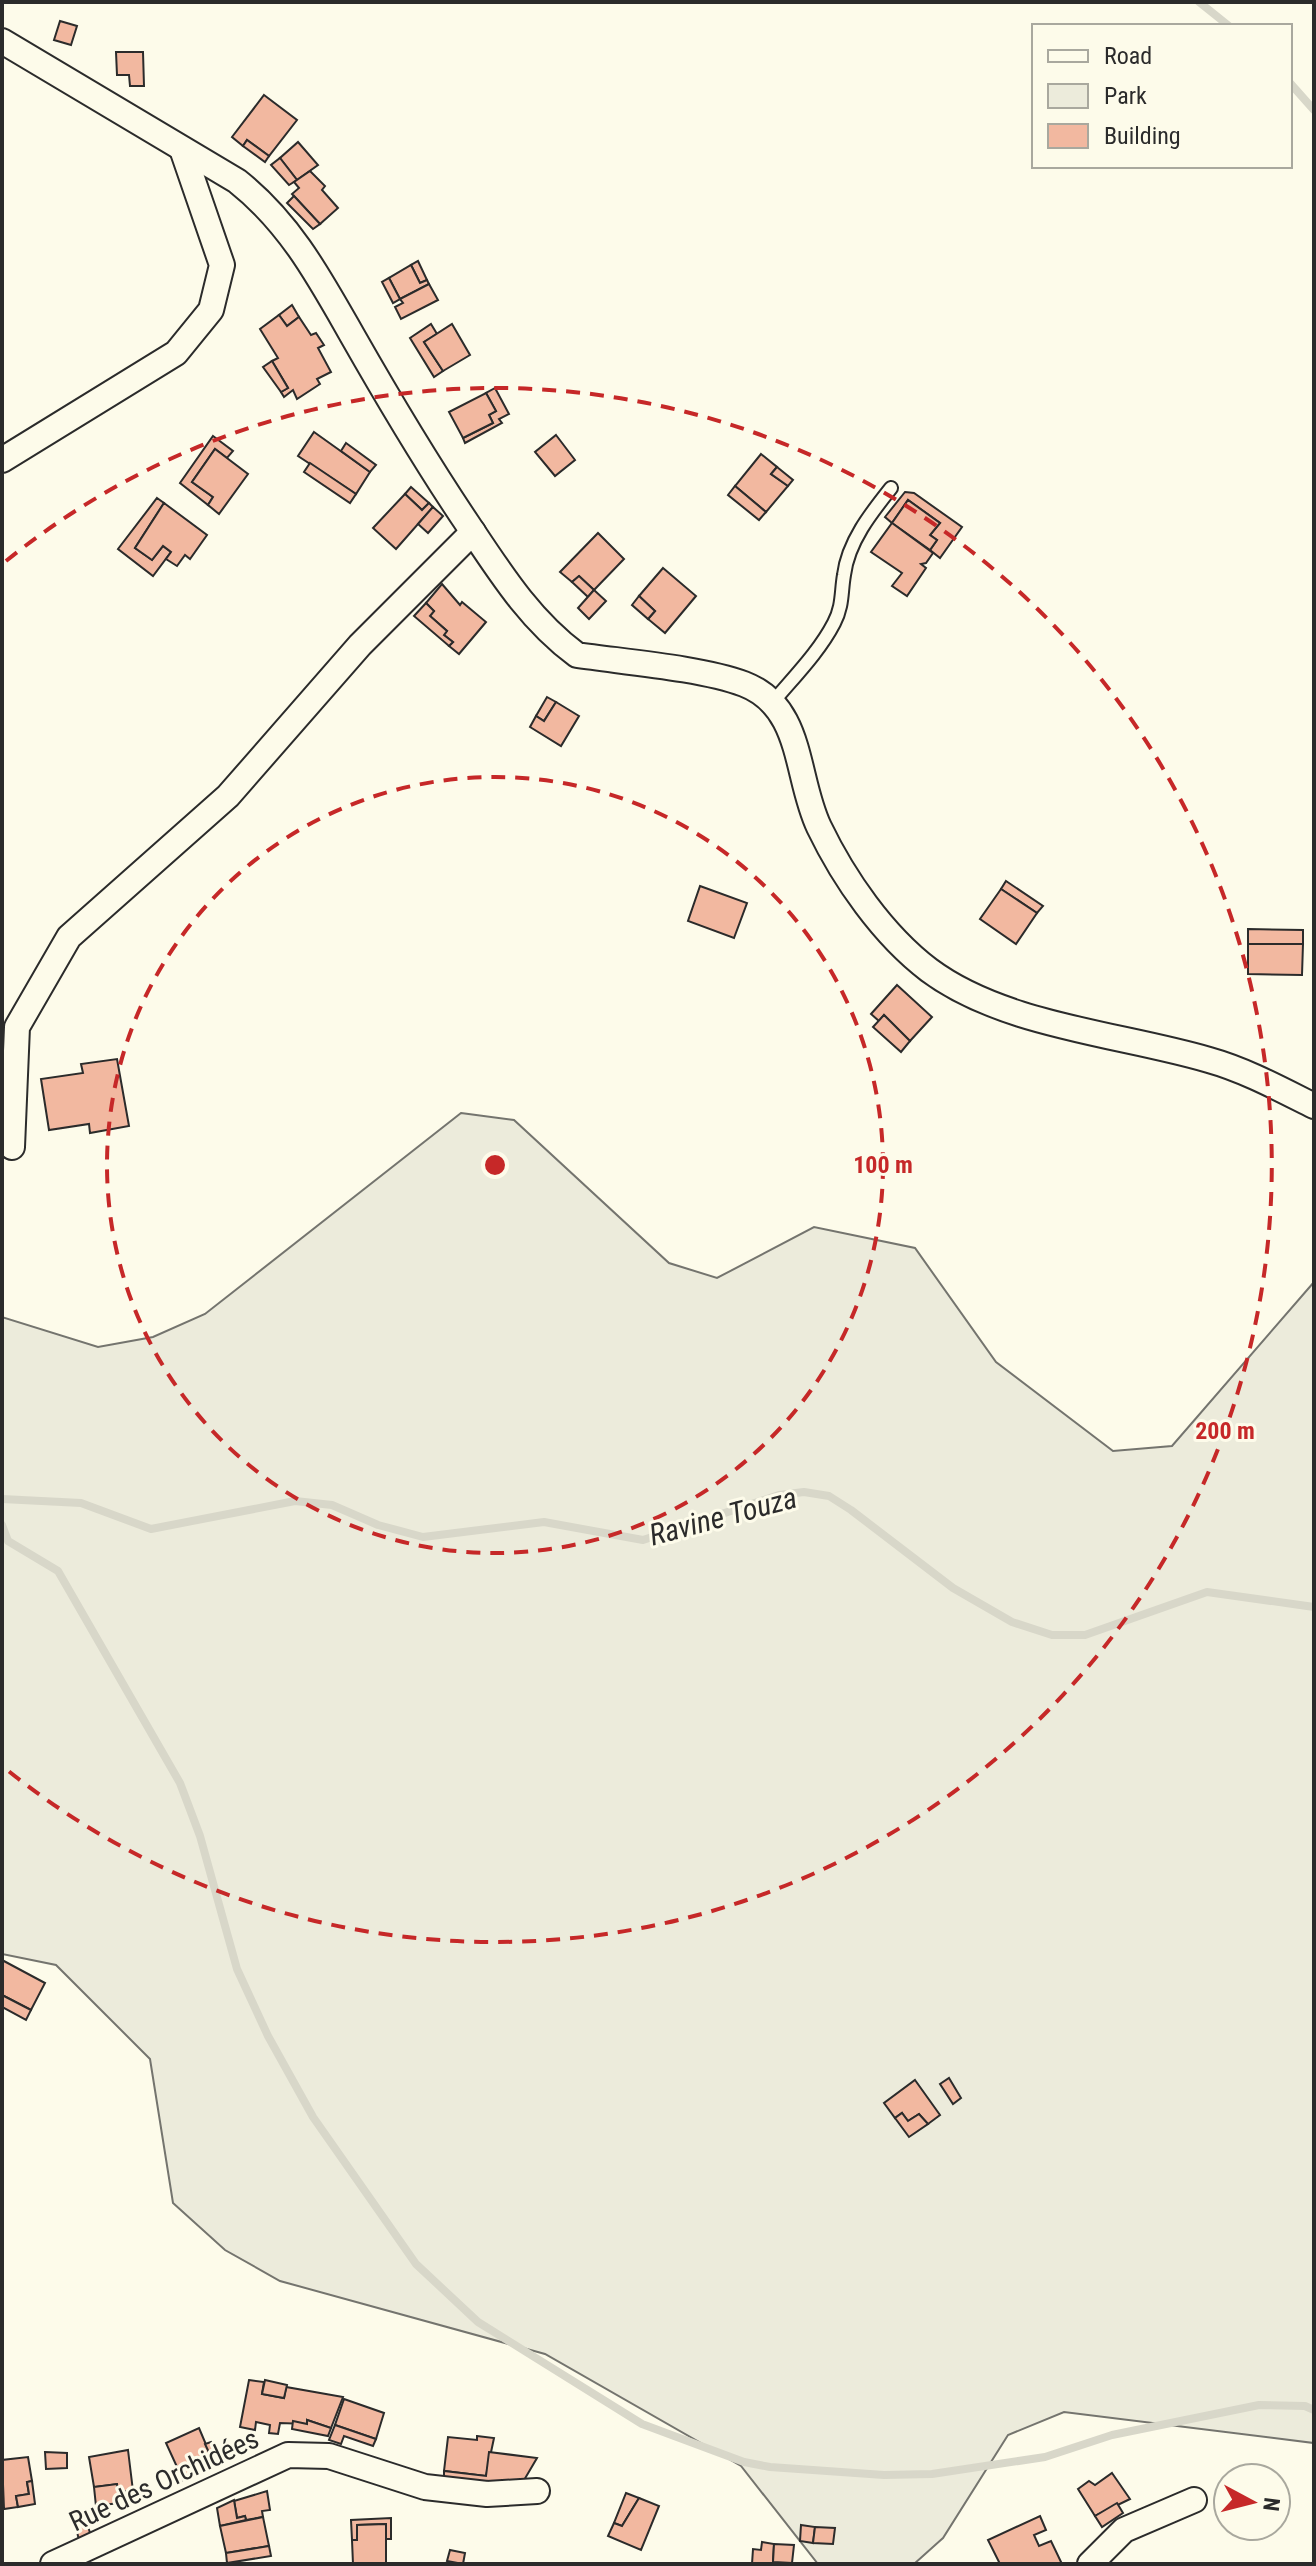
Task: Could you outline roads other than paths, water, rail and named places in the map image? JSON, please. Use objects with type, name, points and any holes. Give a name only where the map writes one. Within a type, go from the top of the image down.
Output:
[{"type":"street","points":[[2,41],[256,196],[301,245],[419,451],[514,595],[556,639],[577,655],[745,684],[773,702],[790,723],[798,766],[819,826],[861,896],[901,946],[931,972],[992,1004],[1211,1060],[1314,1106]]},
{"type":"street","points":[[2,460],[176,353],[211,310],[222,265],[182,149]]},
{"type":"street","points":[[12,1147],[17,1027],[69,937],[228,796],[360,645],[473,532]]},
{"type":"street","name":"Rue des Orchidées","points":[[53,2564],[288,2455],[329,2456],[425,2487],[487,2494],[537,2491]]},
{"type":"street","points":[[1090,2564],[1124,2530],[1194,2500]]},
{"type":"lane","points":[[773,702],[834,623],[843,603],[844,573],[852,549],[867,519],[891,488]]},
{"type":"waterway","points":[[1199,2],[1226,24]]},
{"type":"waterway","points":[[1292,85],[1314,110]]},
{"type":"waterway","name":"Ravine Touza","points":[[2,1499],[81,1503],[151,1529],[295,1501],[332,1505],[378,1525],[423,1537],[544,1522],[643,1540],[779,1495],[804,1492],[829,1496],[953,1588],[1012,1622],[1052,1635],[1085,1635],[1207,1592],[1314,1607]]},
{"type":"waterway","points":[[2,1525],[8,1541],[58,1571],[180,1783],[200,1836],[237,1969],[268,2036],[313,2117],[416,2264],[478,2322],[642,2424],[744,2462],[770,2467],[884,2475],[932,2474],[1045,2457],[1112,2435],[1259,2405],[1305,2406],[1314,2410]]}]
